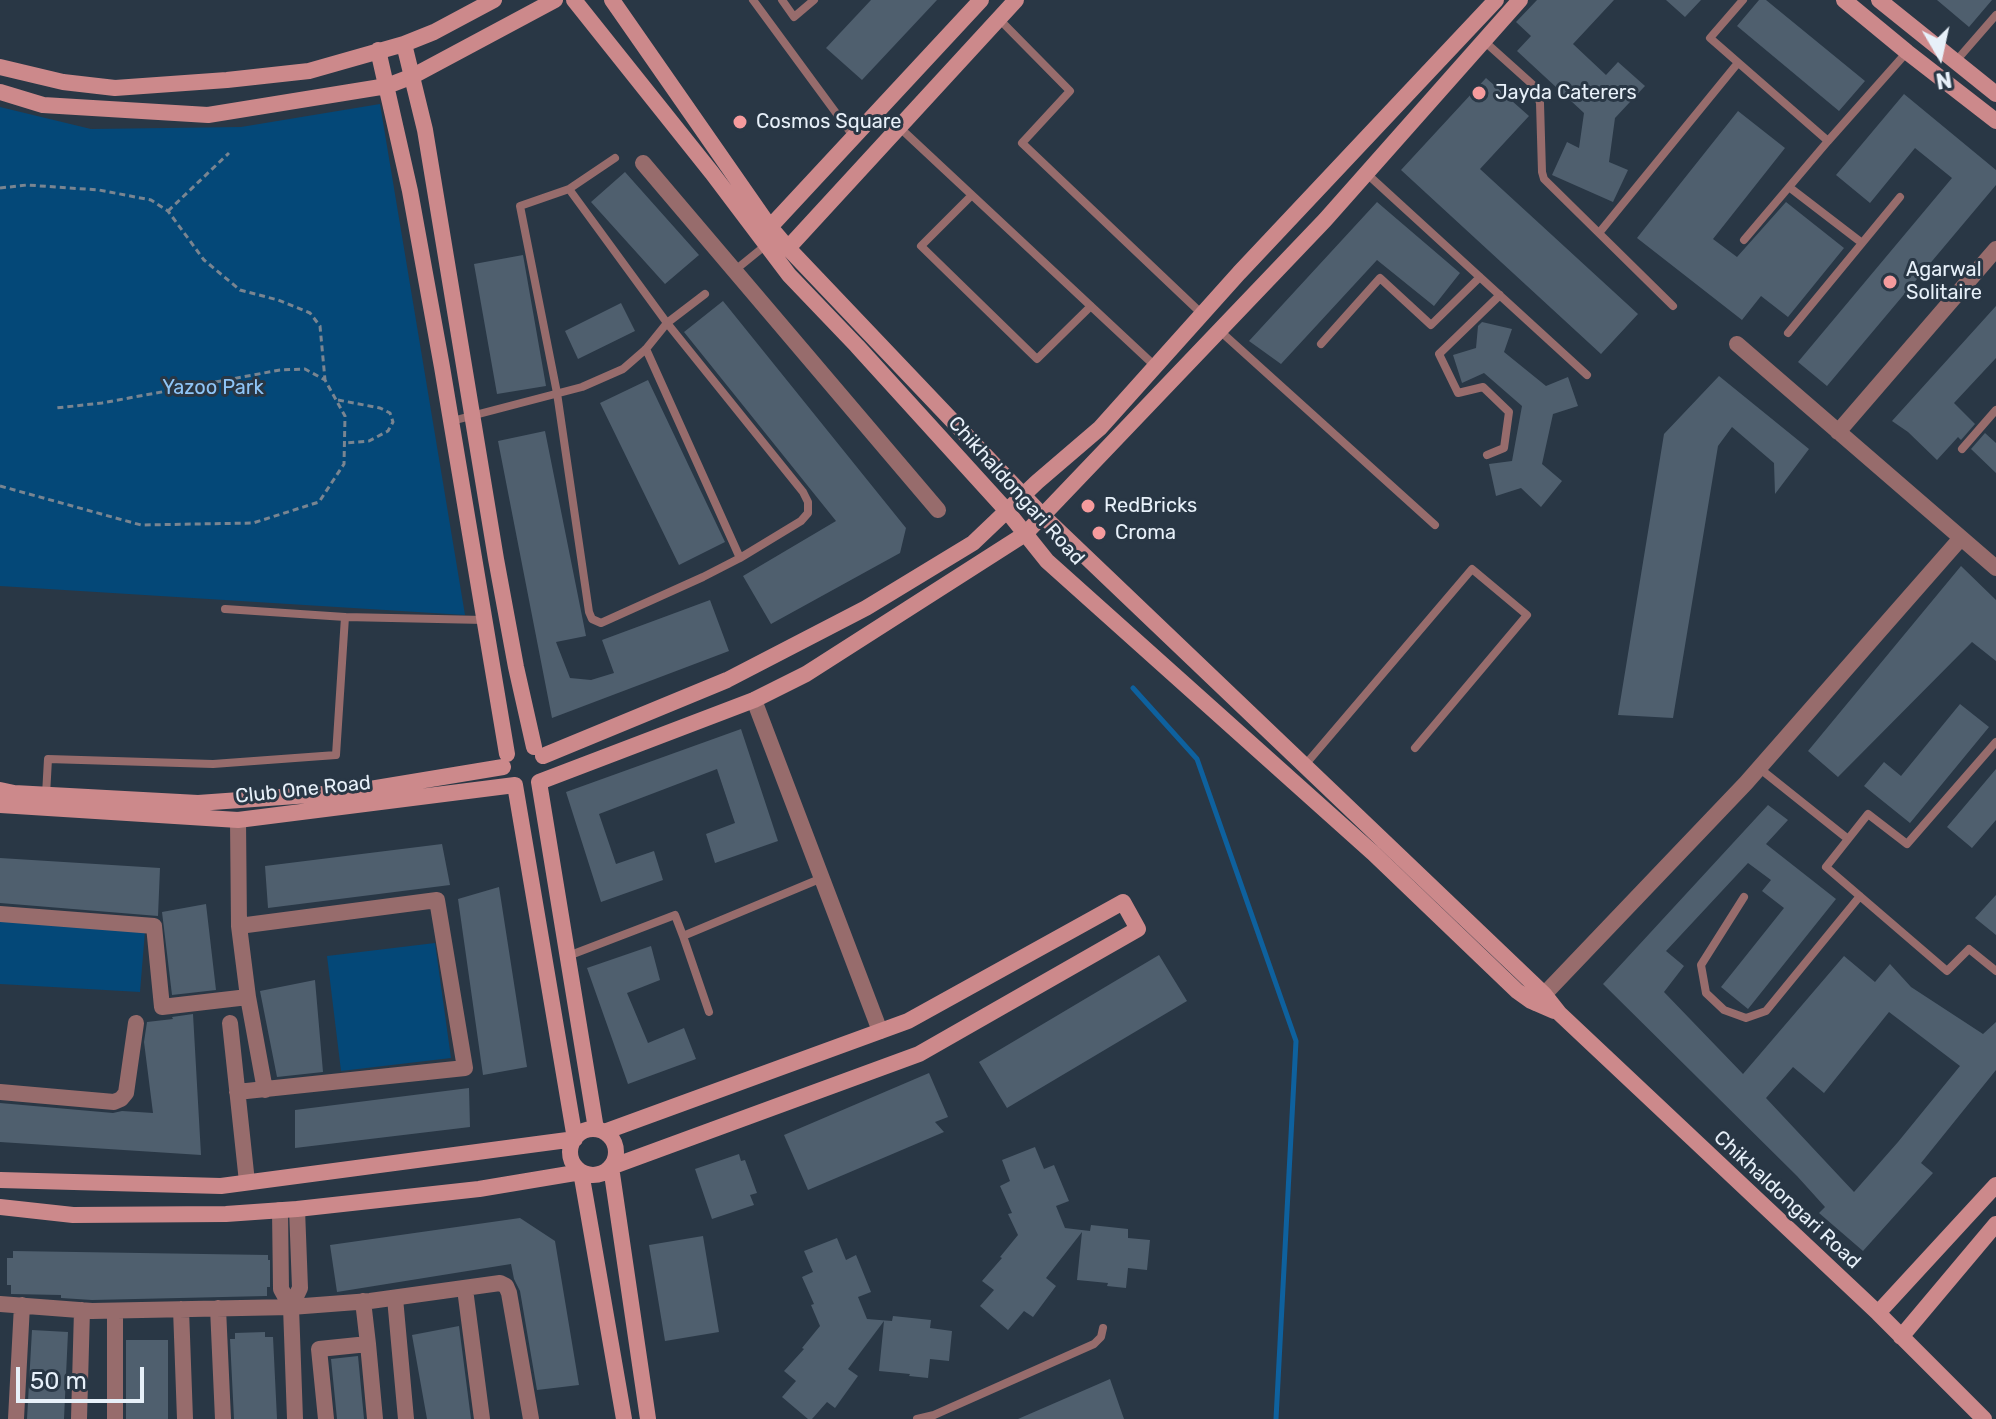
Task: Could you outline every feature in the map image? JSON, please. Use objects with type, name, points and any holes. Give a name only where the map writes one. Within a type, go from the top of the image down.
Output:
[{"type":"street","points":[[0,67],[63,82],[115,88],[309,71],[404,44],[494,0]]},
{"type":"street","points":[[0,92],[43,105],[208,115],[387,86],[413,76],[555,0]]},
{"type":"street","name":"Chikhaldongari Road","points":[[574,0],[789,275],[1007,511],[1047,561],[1373,853],[1517,991],[1531,1001],[1540,998]]},
{"type":"street","name":"Chikhaldongari Road","points":[[612,0],[770,227],[1042,515],[1305,765],[1540,998],[1878,1313],[1984,1419]]},
{"type":"street","points":[[770,227],[981,0]]},
{"type":"street","points":[[788,248],[1016,0]]},
{"type":"street","name":"Club One Road","points":[[0,790],[198,803],[352,792],[505,760],[513,749],[520,746],[539,752],[727,680],[866,608],[973,543],[1100,428],[1496,0]]},
{"type":"street","name":"Club One Road","points":[[0,805],[238,820],[515,785],[527,788],[754,700],[806,674],[1025,534],[1325,220],[1520,0]]},
{"type":"street","points":[[1844,0],[1996,121]]},
{"type":"street","points":[[1879,0],[1996,94]]},
{"type":"street","points":[[404,44],[425,130],[513,652],[545,772],[539,782],[600,1131]]},
{"type":"street","points":[[378,50],[410,191],[485,620],[508,780],[515,785],[575,1139]]},
{"type":"street","points":[[643,163],[938,510]]},
{"type":"street","points":[[1838,432],[1996,249]]},
{"type":"street","points":[[1737,344],[1994,564]]},
{"type":"street","points":[[1540,998],[1759,768],[1961,538]]},
{"type":"street","points":[[754,700],[880,1031]]},
{"type":"street","points":[[238,820],[239,926],[265,1090]]},
{"type":"street","points":[[237,1092],[465,1068],[437,900],[239,926]]},
{"type":"street","points":[[0,1207],[73,1215],[226,1214],[479,1189],[581,1172],[600,1174],[611,1167],[919,1054],[1138,929],[1123,902],[908,1021],[600,1131],[581,1133],[575,1139],[571,1145],[572,1160],[581,1172],[624,1419]]},
{"type":"street","points":[[0,914],[154,926],[162,1007],[248,997]]},
{"type":"street","points":[[0,1092],[114,1102],[121,1099],[126,1093],[136,1023]]},
{"type":"street","points":[[230,1023],[247,1182]]},
{"type":"street","points":[[600,1131],[609,1136],[616,1147],[611,1167],[648,1419]]},
{"type":"street","points":[[0,1180],[221,1186],[575,1139]]},
{"type":"street","points":[[1878,1313],[1996,1185]]},
{"type":"street","points":[[288,1210],[300,1288],[291,1307],[295,1419]]},
{"type":"street","points":[[1901,1337],[1996,1224]]},
{"type":"street","points":[[0,1304],[115,1311],[291,1307],[395,1298],[500,1283],[506,1286],[509,1293],[531,1419]]},
{"type":"street","points":[[465,1289],[482,1419]]},
{"type":"street","points":[[395,1298],[406,1419]]},
{"type":"street","points":[[363,1301],[375,1419]]},
{"type":"street","points":[[16,1419],[22,1305]]},
{"type":"street","points":[[218,1308],[223,1419]]},
{"type":"street","points":[[181,1309],[185,1419]]},
{"type":"street","points":[[79,1419],[82,1310]]},
{"type":"street","points":[[115,1311],[115,1419]]},
{"type":"street","points":[[326,1419],[319,1349],[368,1344]]},
{"type":"lane","points":[[753,0],[854,137]]},
{"type":"lane","points":[[782,0],[794,17],[814,0]]},
{"type":"lane","points":[[1743,0],[1710,38],[1828,141]]},
{"type":"lane","points":[[1956,61],[1996,15]]},
{"type":"lane","points":[[999,19],[1070,91],[1022,143],[1202,315]]},
{"type":"lane","points":[[1484,41],[1533,85],[1540,103],[1544,179],[1673,306]]},
{"type":"lane","points":[[1744,240],[1907,52]]},
{"type":"lane","points":[[1599,233],[1737,64]]},
{"type":"lane","points":[[899,127],[1155,366]]},
{"type":"lane","points":[[569,189],[667,323],[808,502],[808,513],[801,521],[740,558],[601,623],[592,619],[589,612],[557,393],[520,206],[569,189],[615,158]]},
{"type":"lane","points":[[1366,173],[1587,375]]},
{"type":"lane","points":[[1789,187],[1862,243]]},
{"type":"lane","points":[[972,195],[921,246],[1037,359],[1091,306]]},
{"type":"lane","points":[[1788,333],[1900,197]]},
{"type":"lane","points":[[734,271],[766,245]]},
{"type":"lane","points":[[1321,344],[1380,278],[1431,325],[1480,277]]},
{"type":"lane","points":[[451,421],[582,387],[623,369],[646,349],[667,323],[705,294]]},
{"type":"lane","points":[[1487,455],[1504,448],[1509,412],[1483,387],[1458,393],[1439,354],[1500,295]]},
{"type":"lane","points":[[1220,330],[1435,525]]},
{"type":"lane","points":[[646,349],[740,558]]},
{"type":"lane","points":[[1962,449],[1996,410]]},
{"type":"lane","points":[[1305,765],[1472,569],[1527,615],[1415,748]]},
{"type":"lane","points":[[225,609],[345,617],[485,620]]},
{"type":"lane","points":[[46,795],[48,759],[213,764],[336,755],[345,617]]},
{"type":"lane","points":[[1996,742],[1907,844],[1868,814],[1826,867],[1947,971],[1969,949],[1996,971]]},
{"type":"lane","points":[[1759,768],[1848,839]]},
{"type":"lane","points":[[683,936],[822,878]]},
{"type":"lane","points":[[1744,897],[1701,965],[1706,993],[1724,1010],[1746,1018],[1766,1011],[1860,896]]},
{"type":"lane","points":[[568,956],[675,915],[709,1012]]},
{"type":"lane","points":[[917,1419],[935,1417],[1094,1344],[1101,1337],[1103,1328]]},
{"type":"path","points":[[168,211],[229,153]]},
{"type":"path","points":[[0,188],[27,185],[99,190],[151,200],[168,211],[204,260],[240,290],[310,313],[320,326],[325,380],[345,416],[344,464],[319,502],[253,523],[141,525],[0,486]]},
{"type":"path","points":[[56,408],[130,398],[280,370],[305,369],[325,380]]},
{"type":"path","points":[[336,400],[380,408],[390,413],[393,422],[388,431],[369,441],[345,443]]},
{"type":"green space","name":"Yazoo Park","points":[[380,104],[465,615],[0,586],[0,107],[91,129],[241,127]]},
{"type":"green space","points":[[0,920],[145,931],[140,992],[0,984]]},
{"type":"green space","points":[[435,943],[451,1058],[341,1071],[327,956]]},
{"type":"building","points":[[871,0],[937,0],[862,80],[826,48]]},
{"type":"building","points":[[1537,0],[1614,0],[1573,44],[1606,75],[1618,62],[1645,86],[1615,118],[1609,162],[1628,170],[1613,202],[1552,175],[1567,142],[1579,148],[1584,113],[1517,51],[1531,36],[1516,22]]},
{"type":"building","points":[[1666,0],[1701,0],[1685,17]]},
{"type":"building","points":[[1759,0],[1766,0],[1865,81],[1839,111],[1737,26]]},
{"type":"building","points":[[1937,0],[1992,0],[1969,27]]},
{"type":"building","points":[[1486,78],[1529,116],[1480,169],[1638,314],[1601,354],[1401,170]]},
{"type":"building","name":"Agarwal Solitaire","points":[[1904,94],[1996,170],[1996,185],[1827,386],[1798,362],[1952,178],[1915,148],[1870,203],[1836,175]]},
{"type":"building","points":[[1738,111],[1785,148],[1713,239],[1737,257],[1786,202],[1844,248],[1788,317],[1761,296],[1742,320],[1637,238]]},
{"type":"building","points":[[625,172],[699,255],[665,284],[591,202]]},
{"type":"building","points":[[1377,202],[1460,273],[1434,306],[1377,260],[1281,364],[1249,341]]},
{"type":"building","points":[[523,255],[546,386],[497,394],[474,264]]},
{"type":"building","points":[[723,301],[906,528],[900,553],[771,624],[743,576],[836,521],[684,332]]},
{"type":"building","points":[[621,303],[635,331],[578,359],[565,331]]},
{"type":"building","points":[[1996,306],[1996,358],[1954,403],[1975,424],[1937,460],[1892,421]]},
{"type":"building","points":[[1482,322],[1512,329],[1504,352],[1546,386],[1568,377],[1578,406],[1553,414],[1542,464],[1562,481],[1541,507],[1521,488],[1496,496],[1489,464],[1512,461],[1522,406],[1484,373],[1462,383],[1453,355],[1476,348],[1478,326]]},
{"type":"building","points":[[1719,376],[1809,449],[1775,494],[1774,463],[1732,427],[1718,446],[1673,718],[1618,715],[1664,434]]},
{"type":"building","points":[[648,380],[725,542],[679,565],[600,403]]},
{"type":"building","points":[[545,431],[586,636],[556,642],[570,678],[591,680],[614,673],[602,640],[710,600],[729,651],[552,718],[498,441]]},
{"type":"building","points":[[1985,433],[1996,443],[1996,473],[1971,449]]},
{"type":"building","points":[[1961,566],[1996,600],[1996,661],[1972,642],[1838,777],[1808,751]]},
{"type":"building","points":[[1960,704],[1989,727],[1910,823],[1864,786],[1884,762],[1901,776]]},
{"type":"building","points":[[741,729],[778,841],[715,863],[706,834],[735,823],[717,769],[599,814],[616,864],[654,851],[663,880],[601,902],[566,792]]},
{"type":"building","points":[[1996,769],[1996,820],[1972,848],[1947,827]]},
{"type":"building","points":[[1768,805],[1788,820],[1766,844],[1836,899],[1748,1009],[1721,987],[1784,908],[1762,891],[1771,880],[1748,863],[1666,951],[1684,966],[1664,992],[1743,1074],[1844,956],[1875,982],[1890,964],[1911,987],[1983,1034],[1996,1022],[1996,1070],[1921,1163],[1933,1173],[1863,1251],[1819,1213],[1825,1207],[1797,1176],[1603,984]],"holes":[[[1889,1012],[1960,1066],[1854,1192],[1766,1098],[1793,1067],[1824,1093]]]},
{"type":"building","points":[[442,844],[450,885],[268,908],[265,866]]},
{"type":"building","points":[[0,858],[160,868],[158,916],[0,903]]},
{"type":"building","points":[[499,887],[527,1067],[483,1075],[458,899]]},
{"type":"building","points":[[1996,895],[1996,935],[1975,918]]},
{"type":"building","points":[[206,904],[216,990],[172,995],[162,912]]},
{"type":"building","points":[[651,946],[660,980],[627,993],[648,1043],[684,1028],[696,1059],[628,1084],[587,968]]},
{"type":"building","points":[[1159,955],[1187,1001],[1007,1108],[979,1062]]},
{"type":"building","points":[[315,980],[323,1072],[277,1077],[260,991]]},
{"type":"building","points":[[193,1014],[201,1155],[0,1142],[0,1103],[113,1113],[153,1113],[144,1042],[147,1022]]},
{"type":"building","points":[[929,1073],[948,1117],[935,1122],[944,1132],[808,1190],[784,1135]]},
{"type":"building","points":[[469,1088],[470,1127],[295,1148],[295,1110]]},
{"type":"building","points":[[1035,1147],[1044,1169],[1054,1165],[1069,1201],[1056,1206],[1065,1228],[1090,1231],[1091,1225],[1128,1229],[1128,1238],[1150,1240],[1147,1270],[1128,1268],[1126,1288],[1077,1280],[1082,1232],[1046,1278],[1056,1286],[1033,1317],[1024,1311],[1008,1330],[980,1306],[994,1290],[982,1281],[1018,1235],[1000,1186],[1010,1181],[1002,1160]]},
{"type":"building","points":[[739,1154],[741,1161],[745,1160],[757,1193],[750,1195],[754,1205],[712,1219],[695,1169]]},
{"type":"building","points":[[520,1218],[555,1241],[579,1385],[537,1390],[520,1291],[511,1264],[337,1292],[330,1245]]},
{"type":"building","points":[[703,1236],[719,1332],[665,1341],[649,1245]]},
{"type":"building","points":[[837,1238],[846,1260],[856,1255],[871,1292],[858,1297],[867,1319],[892,1321],[893,1316],[931,1320],[930,1328],[952,1331],[949,1361],[930,1359],[928,1378],[879,1371],[884,1321],[848,1369],[858,1376],[835,1408],[827,1402],[812,1419],[808,1419],[782,1397],[796,1381],[784,1371],[820,1326],[802,1277],[813,1272],[804,1251]]},
{"type":"building","points":[[13,1251],[268,1255],[270,1287],[267,1287],[267,1296],[92,1300],[61,1298],[61,1295],[11,1294],[11,1285],[7,1285],[7,1258],[13,1258]]},
{"type":"building","points":[[459,1326],[471,1419],[427,1419],[412,1335]]},
{"type":"building","points":[[32,1330],[68,1332],[64,1419],[27,1419]]},
{"type":"building","points":[[265,1332],[265,1337],[273,1337],[277,1419],[234,1419],[230,1339],[235,1339],[235,1333]]},
{"type":"building","points":[[126,1340],[168,1340],[168,1419],[126,1419]]},
{"type":"building","points":[[358,1356],[364,1419],[337,1419],[331,1359]]},
{"type":"building","points":[[1110,1379],[1124,1419],[1018,1419]]},
{"type":"waterway","points":[[1133,688],[1197,759],[1296,1041],[1276,1419]]},
{"type":"place","name":"Jayda Caterers","points":[[1479,93]]},
{"type":"place","name":"Cosmos Square","points":[[740,122]]},
{"type":"place","name":"Agarwal Solitaire","points":[[1890,282]]},
{"type":"place","name":"RedBricks","points":[[1088,506]]},
{"type":"place","name":"Croma","points":[[1099,533]]}]
